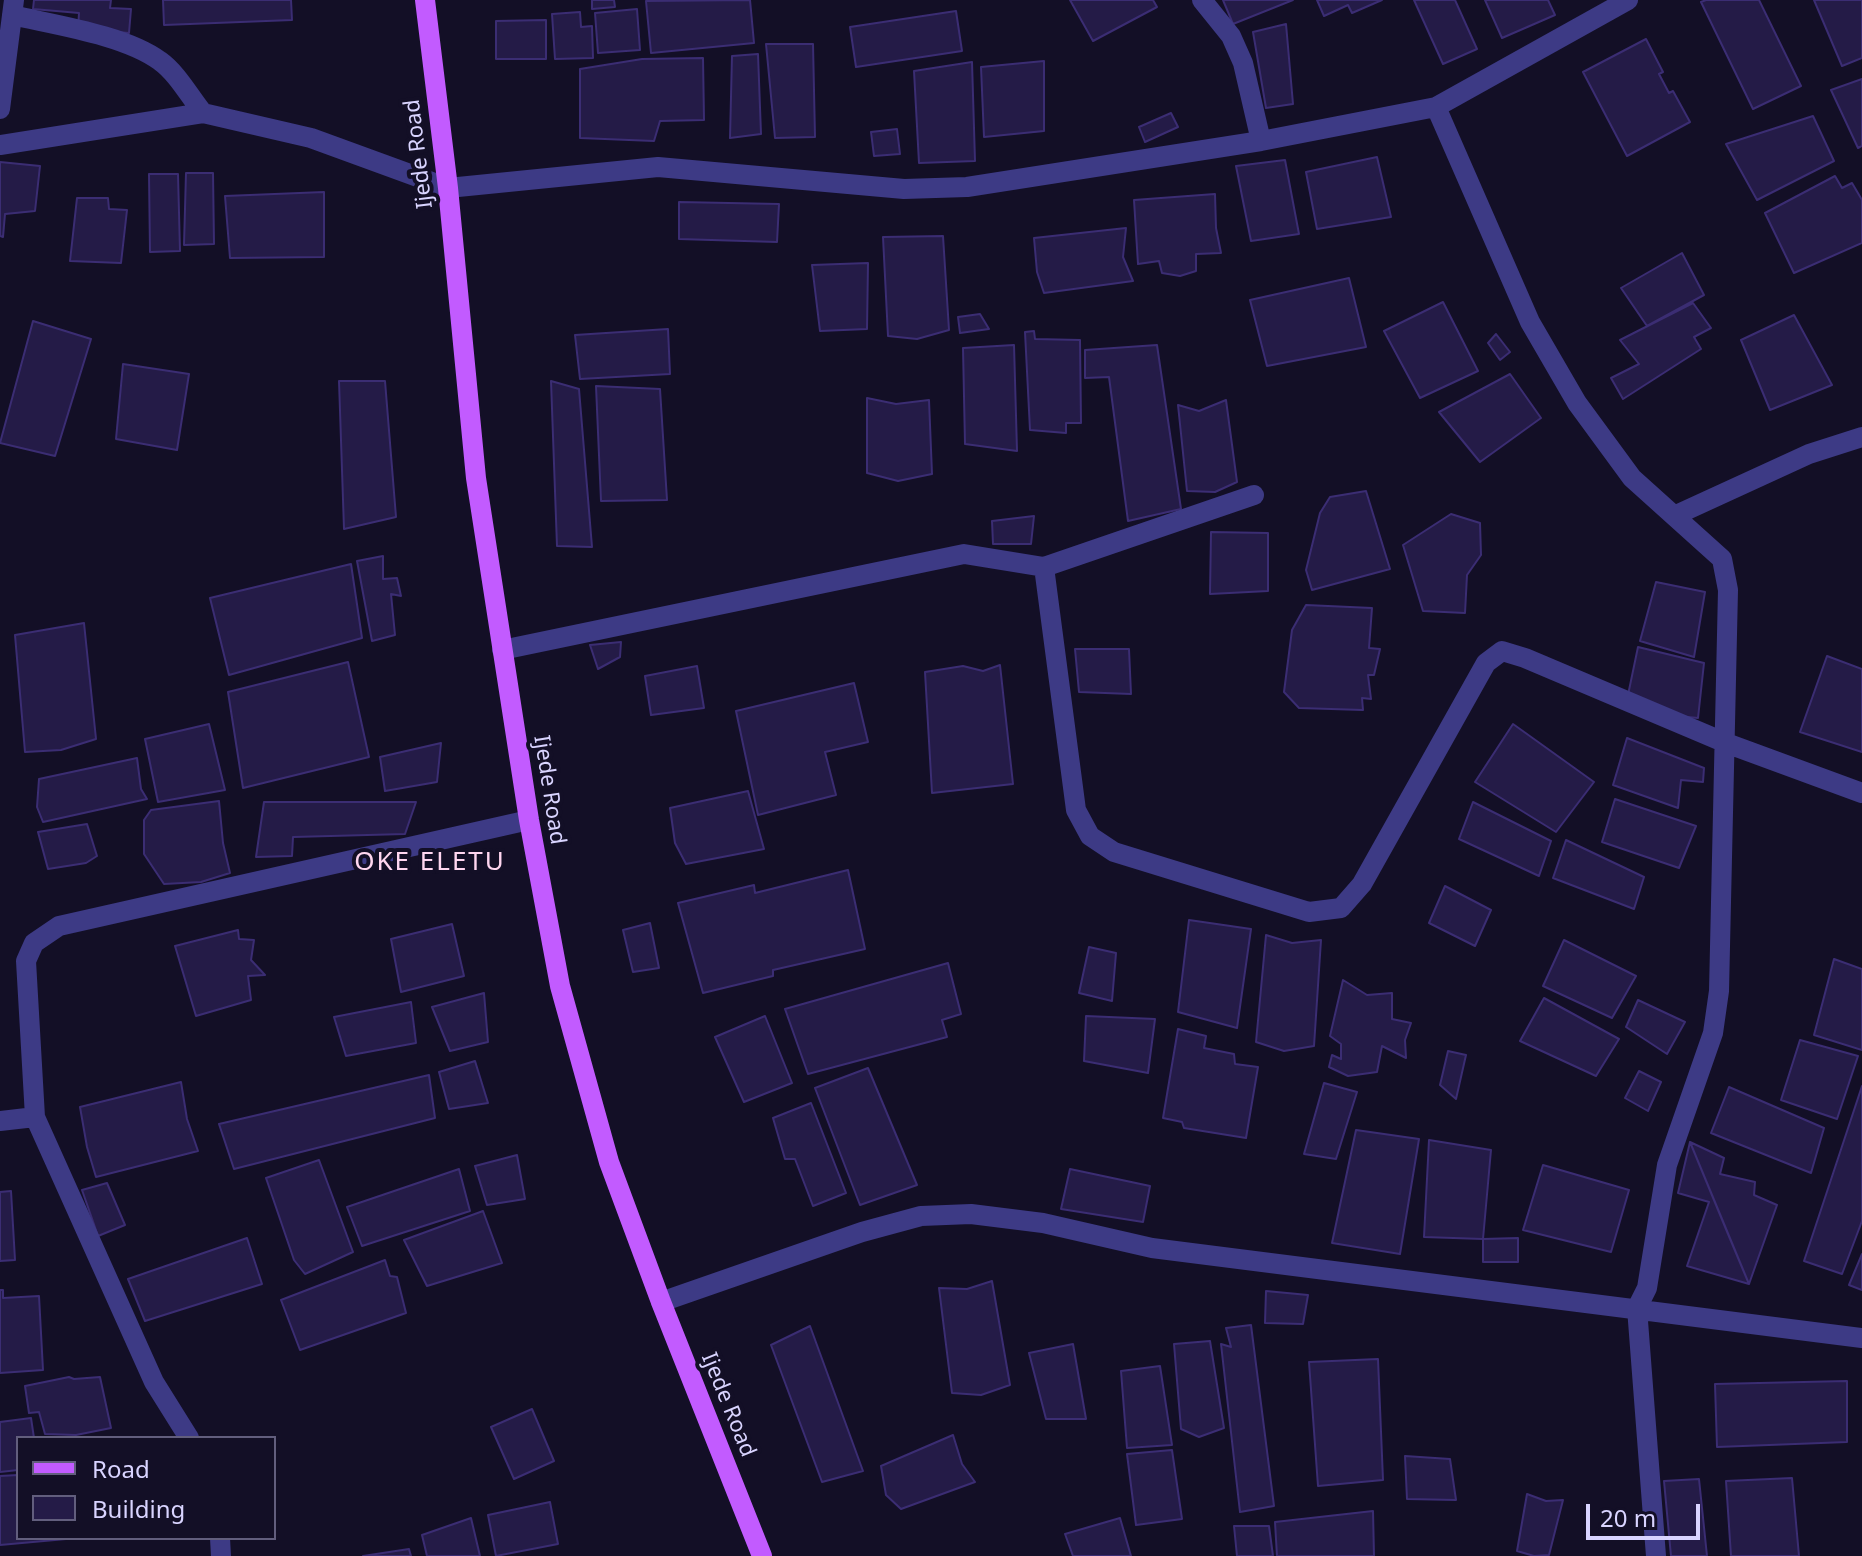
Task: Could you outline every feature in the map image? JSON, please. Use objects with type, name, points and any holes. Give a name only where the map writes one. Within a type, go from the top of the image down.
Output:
[{"type":"main road","name":"Ijede Road","points":[[425,0],[448,188],[476,478],[529,820],[560,986],[609,1162],[762,1556]]},
{"type":"street","points":[[1202,0],[1231,36],[1243,63],[1261,141]]},
{"type":"street","points":[[0,145],[203,113],[311,138],[448,188],[658,167],[904,189],[967,187],[1261,141],[1436,107],[1628,0]]},
{"type":"street","points":[[0,109],[13,7],[143,50],[163,63],[203,113]]},
{"type":"street","points":[[1436,107],[1530,322],[1577,403],[1632,478],[1722,559],[1728,590],[1719,991],[1713,1033],[1667,1165],[1647,1288],[1637,1308],[1656,1556]]},
{"type":"street","points":[[1676,515],[1809,454],[1862,437]]},
{"type":"street","points":[[502,650],[964,554],[1044,567],[1254,495]]},
{"type":"street","points":[[1044,567],[1076,810],[1090,836],[1114,852],[1309,912],[1341,908],[1362,884],[1486,663],[1502,651],[1726,743],[1862,793]]},
{"type":"street","points":[[188,1436],[154,1382],[35,1117],[26,961],[34,943],[59,926],[529,820]]},
{"type":"street","points":[[0,1121],[35,1117]]},
{"type":"street","points":[[661,1302],[862,1232],[921,1216],[971,1214],[1043,1223],[1152,1248],[1862,1338]]},
{"type":"building","points":[[34,0],[111,0],[110,8],[131,9],[129,33],[78,29],[79,13],[33,9]]},
{"type":"building","points":[[163,0],[291,0],[292,20],[164,25]]},
{"type":"building","points":[[592,0],[614,0],[615,7],[592,9]]},
{"type":"building","points":[[750,0],[754,43],[651,53],[646,1]]},
{"type":"building","points":[[1070,0],[1153,0],[1157,7],[1093,41]]},
{"type":"building","points":[[1223,0],[1293,0],[1233,24]]},
{"type":"building","points":[[1317,0],[1382,0],[1352,13],[1348,5],[1324,16]]},
{"type":"building","points":[[1414,0],[1455,0],[1477,49],[1443,64]]},
{"type":"building","points":[[1485,0],[1548,0],[1555,15],[1502,38]]},
{"type":"building","points":[[1759,0],[1801,86],[1753,109],[1701,2]]},
{"type":"building","points":[[1814,0],[1862,0],[1862,58],[1842,66]]},
{"type":"building","points":[[637,9],[640,50],[598,53],[595,13]]},
{"type":"building","points":[[956,11],[962,51],[856,67],[850,27]]},
{"type":"building","points":[[580,12],[581,27],[592,26],[593,58],[555,59],[552,14]]},
{"type":"building","points":[[546,20],[546,59],[496,59],[496,21]]},
{"type":"building","points":[[1286,24],[1293,104],[1266,108],[1253,32]]},
{"type":"building","points":[[1646,39],[1663,72],[1659,74],[1669,93],[1673,91],[1690,122],[1627,156],[1583,72]]},
{"type":"building","points":[[766,44],[813,44],[815,137],[775,138]]},
{"type":"building","points":[[758,54],[761,134],[730,138],[732,56]]},
{"type":"building","points":[[703,58],[704,120],[660,121],[654,141],[580,138],[580,69],[642,59]]},
{"type":"building","points":[[1044,61],[1044,131],[984,137],[981,67]]},
{"type":"building","points":[[972,62],[975,161],[919,163],[914,71]]},
{"type":"building","points":[[1862,79],[1862,146],[1858,148],[1831,90]]},
{"type":"building","points":[[1171,113],[1178,127],[1145,142],[1139,127]]},
{"type":"building","points":[[1813,116],[1834,161],[1757,200],[1726,144]]},
{"type":"building","points":[[897,129],[900,154],[874,156],[871,132]]},
{"type":"building","points":[[1377,157],[1391,217],[1317,229],[1306,172]]},
{"type":"building","points":[[1285,160],[1299,234],[1251,241],[1236,166]]},
{"type":"building","points":[[0,162],[40,166],[35,211],[5,214],[3,237],[0,236]]},
{"type":"building","points":[[186,173],[213,173],[214,244],[184,245]]},
{"type":"building","points":[[149,174],[178,174],[180,251],[150,252]]},
{"type":"building","points":[[1835,176],[1842,188],[1852,183],[1862,200],[1862,243],[1794,273],[1765,213]]},
{"type":"building","points":[[324,192],[324,257],[230,258],[225,196]]},
{"type":"building","points":[[1215,194],[1216,228],[1221,253],[1196,254],[1196,271],[1180,276],[1162,273],[1159,261],[1138,264],[1134,200]]},
{"type":"building","points":[[77,198],[108,198],[109,209],[127,210],[121,263],[70,261]]},
{"type":"building","points":[[679,202],[779,204],[777,242],[679,239]]},
{"type":"building","points":[[1126,228],[1123,257],[1133,281],[1044,293],[1037,272],[1034,238]]},
{"type":"building","points":[[943,236],[949,330],[917,339],[888,336],[883,237]]},
{"type":"building","points":[[1682,253],[1704,295],[1647,326],[1621,288]]},
{"type":"building","points":[[868,263],[867,329],[820,331],[812,265]]},
{"type":"building","points":[[1349,278],[1366,347],[1267,366],[1250,300]]},
{"type":"building","points":[[1443,302],[1478,371],[1420,398],[1384,331]]},
{"type":"building","points":[[1693,303],[1711,328],[1694,337],[1701,349],[1623,399],[1611,378],[1639,364],[1620,340]]},
{"type":"building","points":[[980,314],[989,329],[960,333],[958,317]]},
{"type":"building","points":[[1794,315],[1832,385],[1770,410],[1741,340]]},
{"type":"building","points":[[33,321],[91,339],[55,456],[0,443]]},
{"type":"building","points":[[668,329],[670,374],[580,379],[575,335]]},
{"type":"building","points":[[1034,331],[1035,339],[1080,340],[1081,423],[1066,423],[1066,433],[1030,430],[1025,332]]},
{"type":"building","points":[[1496,334],[1510,352],[1500,360],[1488,343]]},
{"type":"building","points":[[1014,345],[1017,451],[965,444],[963,348]]},
{"type":"building","points":[[1157,345],[1181,509],[1128,521],[1109,377],[1085,378],[1085,350]]},
{"type":"building","points":[[123,364],[189,374],[177,450],[116,439]]},
{"type":"building","points":[[1510,374],[1541,418],[1480,462],[1439,412]]},
{"type":"building","points":[[339,381],[385,381],[396,517],[344,529]]},
{"type":"building","points":[[551,381],[579,389],[592,547],[557,546]]},
{"type":"building","points":[[596,386],[660,389],[667,500],[601,501]]},
{"type":"building","points":[[867,398],[896,404],[929,400],[932,474],[898,481],[867,473]]},
{"type":"building","points":[[1226,400],[1237,482],[1215,492],[1187,491],[1178,405],[1199,411]]},
{"type":"building","points":[[1366,491],[1390,569],[1312,590],[1306,570],[1320,513],[1330,497]]},
{"type":"building","points":[[1451,514],[1480,523],[1481,555],[1467,575],[1465,613],[1423,611],[1403,545]]},
{"type":"building","points":[[1034,516],[1031,544],[993,544],[992,521]]},
{"type":"building","points":[[1211,532],[1268,533],[1268,591],[1210,594]]},
{"type":"building","points":[[383,556],[383,579],[397,578],[401,596],[391,594],[395,635],[372,641],[357,561]]},
{"type":"building","points":[[351,564],[362,638],[229,675],[210,598]]},
{"type":"building","points":[[1656,582],[1705,592],[1694,657],[1640,641]]},
{"type":"building","points":[[1306,605],[1372,608],[1369,648],[1380,649],[1374,675],[1368,675],[1371,699],[1362,698],[1363,710],[1299,708],[1284,692],[1292,630]]},
{"type":"building","points":[[84,623],[96,739],[61,750],[25,752],[15,635]]},
{"type":"building","points":[[621,642],[620,657],[598,669],[590,645]]},
{"type":"building","points":[[1638,647],[1704,663],[1698,718],[1678,716],[1628,695]]},
{"type":"building","points":[[1075,649],[1129,649],[1131,694],[1079,692]]},
{"type":"building","points":[[1827,656],[1862,669],[1862,752],[1800,732]]},
{"type":"building","points":[[348,662],[369,757],[243,788],[228,692]]},
{"type":"building","points":[[1000,665],[1013,784],[932,793],[925,672],[963,666],[983,671]]},
{"type":"building","points":[[697,666],[704,708],[651,715],[645,676]]},
{"type":"building","points":[[854,683],[868,742],[825,752],[836,795],[758,815],[736,711]]},
{"type":"building","points":[[209,724],[225,790],[158,802],[145,739]]},
{"type":"building","points":[[1513,724],[1594,782],[1556,832],[1475,782]]},
{"type":"building","points":[[1627,738],[1704,768],[1703,782],[1681,780],[1678,808],[1613,785]]},
{"type":"building","points":[[441,743],[437,782],[385,791],[380,757]]},
{"type":"building","points":[[137,758],[141,789],[147,799],[43,822],[37,807],[39,779]]},
{"type":"building","points":[[748,791],[764,849],[686,864],[675,843],[670,808]]},
{"type":"building","points":[[1615,799],[1696,826],[1679,868],[1602,842]]},
{"type":"building","points":[[219,801],[230,873],[201,882],[164,884],[144,854],[144,820],[151,810]]},
{"type":"building","points":[[264,802],[416,802],[405,834],[293,837],[292,856],[256,857]]},
{"type":"building","points":[[1473,802],[1551,841],[1539,876],[1459,839]]},
{"type":"building","points":[[87,824],[97,856],[86,863],[48,869],[38,832]]},
{"type":"building","points":[[1566,840],[1644,877],[1634,909],[1553,878]]},
{"type":"building","points":[[848,870],[865,949],[773,970],[773,976],[703,993],[678,903],[754,885],[755,893]]},
{"type":"building","points":[[1445,886],[1491,910],[1475,946],[1429,923]]},
{"type":"building","points":[[1189,920],[1251,929],[1237,1028],[1178,1012]]},
{"type":"building","points":[[650,923],[659,968],[633,972],[623,930]]},
{"type":"building","points":[[452,924],[464,976],[401,992],[391,939]]},
{"type":"building","points":[[238,930],[239,939],[254,940],[251,960],[265,975],[248,976],[251,1000],[196,1016],[175,946]]},
{"type":"building","points":[[1266,935],[1292,943],[1321,940],[1314,1046],[1284,1051],[1256,1042]]},
{"type":"building","points":[[1564,940],[1636,976],[1612,1018],[1543,986]]},
{"type":"building","points":[[1089,947],[1116,953],[1112,1001],[1079,993]]},
{"type":"building","points":[[1834,959],[1862,969],[1862,1050],[1814,1035]]},
{"type":"building","points":[[948,963],[961,1014],[942,1020],[947,1037],[808,1074],[785,1009]]},
{"type":"building","points":[[1343,980],[1367,995],[1392,993],[1392,1019],[1411,1023],[1405,1040],[1406,1058],[1382,1046],[1377,1072],[1348,1076],[1329,1067],[1332,1055],[1341,1059],[1341,1044],[1330,1036]]},
{"type":"building","points":[[484,993],[488,1042],[450,1051],[432,1007]]},
{"type":"building","points":[[1544,998],[1619,1039],[1596,1076],[1520,1041]]},
{"type":"building","points":[[1638,1000],[1685,1022],[1667,1054],[1626,1027]]},
{"type":"building","points":[[411,1002],[416,1043],[346,1056],[334,1017]]},
{"type":"building","points":[[765,1016],[792,1083],[744,1102],[715,1037]]},
{"type":"building","points":[[1086,1016],[1155,1019],[1148,1073],[1084,1061]]},
{"type":"building","points":[[1178,1029],[1206,1036],[1204,1048],[1234,1054],[1235,1064],[1258,1067],[1246,1138],[1184,1128],[1182,1122],[1163,1118]]},
{"type":"building","points":[[1800,1040],[1858,1056],[1837,1119],[1781,1100]]},
{"type":"building","points":[[1448,1051],[1466,1055],[1456,1099],[1440,1085]]},
{"type":"building","points":[[475,1061],[488,1103],[449,1109],[439,1072]]},
{"type":"building","points":[[868,1068],[917,1185],[860,1205],[815,1088]]},
{"type":"building","points":[[1639,1071],[1661,1082],[1648,1111],[1625,1098]]},
{"type":"building","points":[[429,1075],[435,1118],[234,1169],[219,1124]]},
{"type":"building","points":[[181,1082],[187,1119],[198,1151],[96,1177],[80,1107]]},
{"type":"building","points":[[1324,1083],[1357,1092],[1336,1159],[1304,1154]]},
{"type":"building","points":[[1862,1086],[1862,1221],[1842,1274],[1804,1261]]},
{"type":"building","points":[[1729,1087],[1824,1128],[1811,1173],[1711,1133]]},
{"type":"building","points":[[811,1103],[846,1193],[813,1206],[795,1159],[785,1159],[773,1118]]},
{"type":"building","points":[[1356,1130],[1419,1139],[1400,1254],[1332,1243]]},
{"type":"building","points":[[1429,1140],[1491,1150],[1483,1239],[1424,1237]]},
{"type":"building","points":[[1690,1142],[1749,1284],[1687,1266],[1709,1202],[1678,1193]]},
{"type":"building","points":[[1690,1142],[1724,1158],[1720,1174],[1755,1182],[1754,1195],[1777,1205],[1749,1284]]},
{"type":"building","points":[[517,1155],[525,1199],[487,1205],[475,1166]]},
{"type":"building","points":[[319,1160],[353,1252],[305,1274],[294,1260],[266,1178]]},
{"type":"building","points":[[1543,1165],[1629,1190],[1611,1252],[1523,1230]]},
{"type":"building","points":[[459,1169],[470,1211],[362,1246],[347,1207]]},
{"type":"building","points":[[1070,1169],[1150,1186],[1143,1222],[1061,1209]]},
{"type":"building","points":[[107,1183],[125,1225],[98,1236],[82,1190]]},
{"type":"building","points":[[11,1191],[15,1260],[0,1261],[0,1192]]},
{"type":"building","points":[[483,1211],[502,1263],[427,1286],[404,1240]]},
{"type":"building","points":[[247,1238],[262,1284],[145,1321],[128,1279]]},
{"type":"building","points":[[1518,1238],[1518,1262],[1483,1262],[1483,1239]]},
{"type":"building","points":[[1862,1254],[1862,1290],[1849,1285]]},
{"type":"building","points":[[385,1260],[390,1276],[397,1277],[406,1313],[300,1350],[281,1300]]},
{"type":"building","points":[[992,1281],[1010,1385],[981,1395],[952,1393],[939,1288],[967,1289]]},
{"type":"building","points":[[0,1290],[3,1290],[3,1298],[39,1296],[43,1370],[0,1373]]},
{"type":"building","points":[[1266,1291],[1308,1295],[1303,1324],[1265,1323]]},
{"type":"building","points":[[1251,1325],[1274,1506],[1240,1512],[1221,1344],[1231,1347],[1226,1328]]},
{"type":"building","points":[[810,1326],[863,1471],[822,1482],[771,1345]]},
{"type":"building","points":[[1210,1341],[1224,1428],[1199,1437],[1181,1429],[1174,1344]]},
{"type":"building","points":[[1073,1344],[1086,1419],[1046,1419],[1029,1353]]},
{"type":"building","points":[[1378,1359],[1383,1480],[1318,1486],[1309,1362]]},
{"type":"building","points":[[1160,1366],[1172,1445],[1127,1448],[1121,1371]]},
{"type":"building","points":[[69,1377],[100,1377],[111,1428],[76,1435],[45,1434],[39,1412],[29,1413],[25,1386]]},
{"type":"building","points":[[1847,1381],[1847,1442],[1717,1447],[1715,1384]]},
{"type":"building","points":[[532,1409],[554,1461],[514,1479],[491,1427]]},
{"type":"building","points":[[31,1418],[34,1436],[16,1436],[16,1470],[0,1472],[0,1422]]},
{"type":"building","points":[[953,1435],[962,1464],[975,1482],[901,1509],[886,1495],[881,1466]]},
{"type":"building","points":[[1172,1450],[1182,1519],[1136,1525],[1127,1454]]},
{"type":"building","points":[[1405,1456],[1450,1459],[1456,1500],[1407,1499]]},
{"type":"building","points":[[16,1475],[16,1540],[55,1540],[0,1545],[0,1476]]},
{"type":"building","points":[[1792,1478],[1799,1556],[1731,1556],[1726,1481]]},
{"type":"building","points":[[1699,1479],[1707,1556],[1671,1556],[1664,1481]]},
{"type":"building","points":[[1527,1494],[1546,1501],[1563,1500],[1549,1555],[1534,1556],[1517,1551]]},
{"type":"building","points":[[550,1502],[558,1544],[496,1556],[488,1515]]},
{"type":"building","points":[[1373,1511],[1374,1556],[1277,1556],[1275,1522]]},
{"type":"building","points":[[471,1518],[480,1556],[427,1556],[422,1535]]},
{"type":"building","points":[[1120,1518],[1131,1556],[1073,1556],[1065,1534]]},
{"type":"building","points":[[1234,1526],[1269,1526],[1273,1556],[1237,1556]]},
{"type":"building","points":[[409,1549],[411,1556],[363,1556]]},
{"type":"district","name":"OKE ELETU","points":[[430,863]]}]
